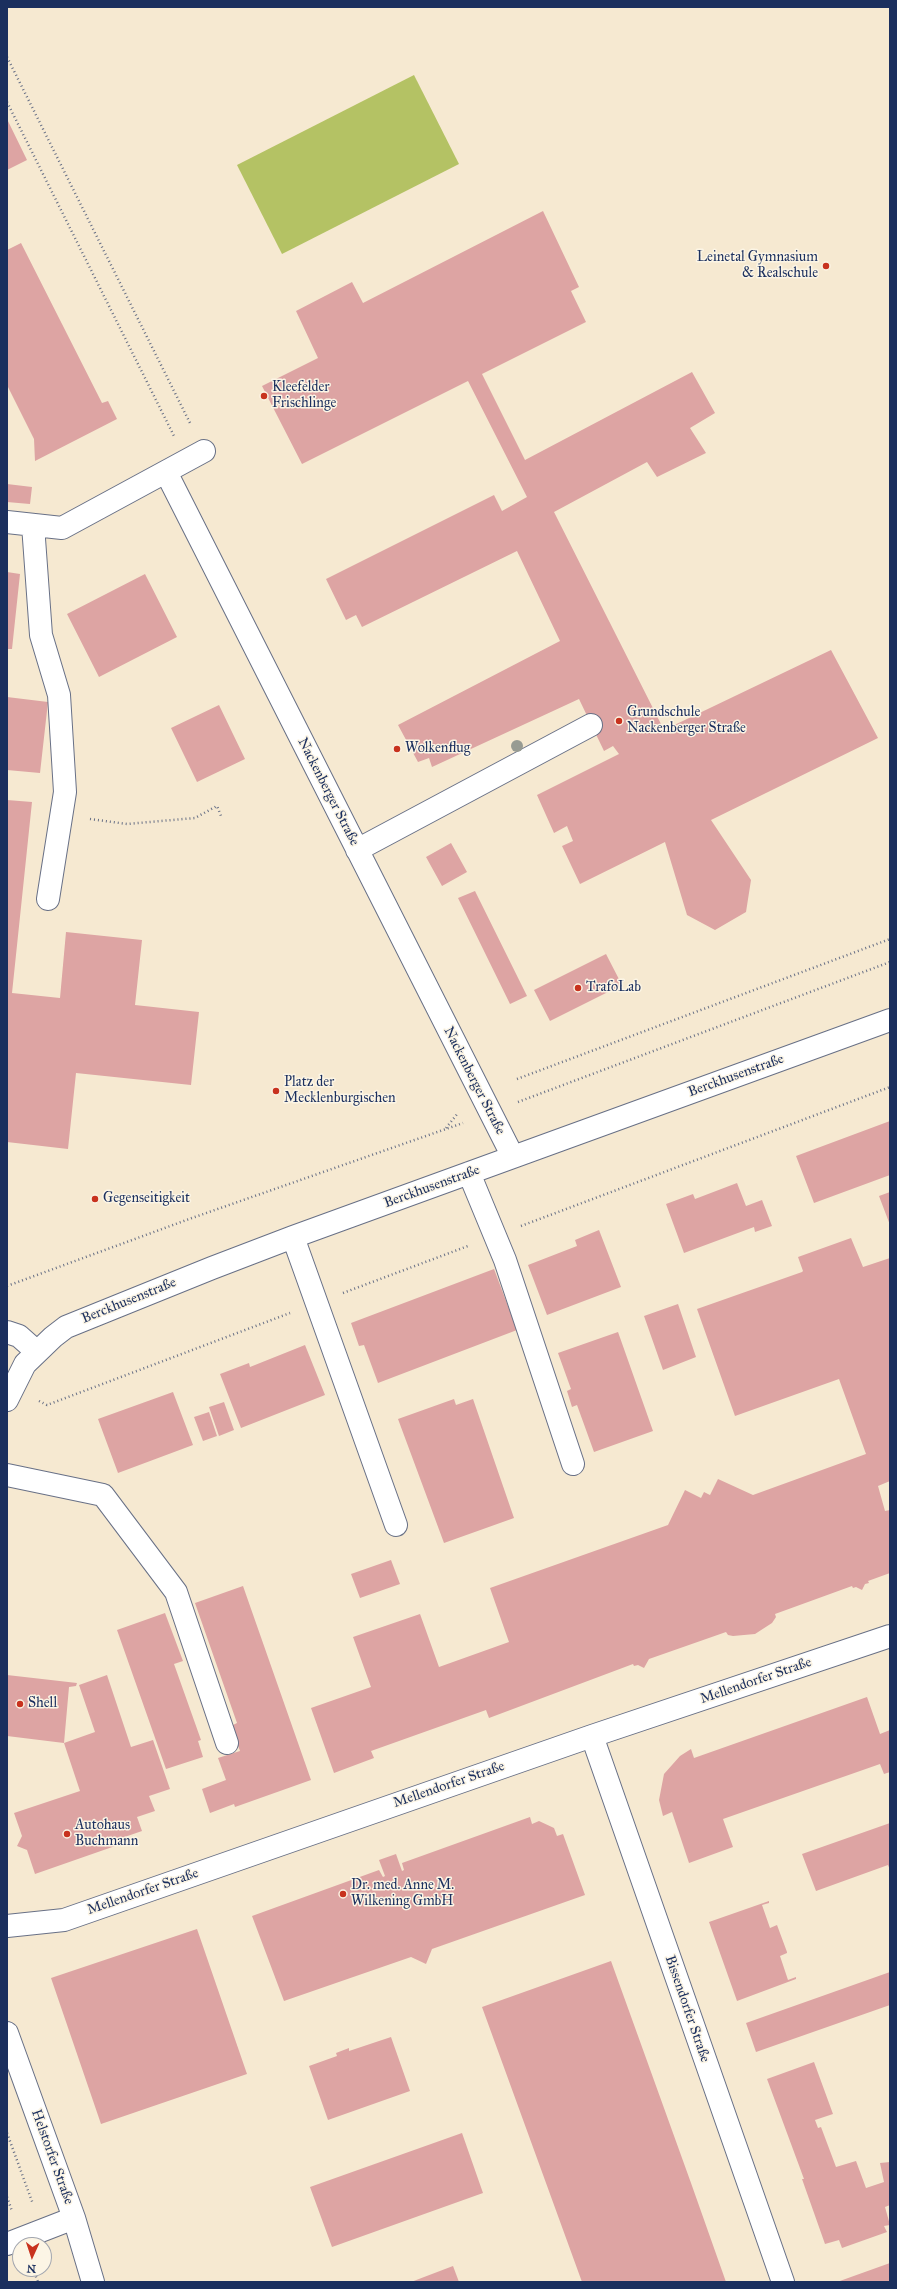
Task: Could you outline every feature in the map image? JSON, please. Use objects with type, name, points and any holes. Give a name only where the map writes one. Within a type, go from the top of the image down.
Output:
[{"type":"street","points":[[7,522],[62,528],[204,451]]},
{"type":"street","name":"Nackenberger Straße","points":[[166,472],[513,1158]]},
{"type":"street","points":[[33,525],[41,635],[59,695],[65,792],[48,899]]},
{"type":"street","points":[[357,850],[591,725]]},
{"type":"street","name":"Berckhusenstraße","points":[[9,1394],[26,1364],[37,1352],[66,1328],[212,1268],[293,1237],[890,1020]]},
{"type":"street","points":[[469,1173],[495,1236],[573,1464]]},
{"type":"street","points":[[293,1237],[396,1525]]},
{"type":"street","points":[[7,1332],[19,1336],[37,1352]]},
{"type":"street","points":[[7,1475],[103,1495],[176,1592],[227,1743]]},
{"type":"street","name":"Mellendorfer Straße","points":[[7,1926],[64,1920],[592,1736],[890,1636]]},
{"type":"street","name":"Bissendorfer Straße","points":[[592,1736],[783,2282]]},
{"type":"street","name":"Helstorfer Straße","points":[[7,2033],[74,2218],[93,2282]]},
{"type":"street","points":[[7,2244],[74,2218]]},
{"type":"path","points":[[7,57],[204,451]]},
{"type":"path","points":[[61,815],[127,824],[195,818],[217,806],[221,816]]},
{"type":"path","points":[[517,1079],[890,939]]},
{"type":"path","points":[[514,1104],[890,962]]},
{"type":"path","points":[[9,1394],[47,1405],[890,1087]]},
{"type":"path","points":[[446,1128],[460,1110]]},
{"type":"path","points":[[7,1286],[465,1122]]},
{"type":"green space","points":[[414,75],[459,164],[282,254],[237,165]]},
{"type":"building","points":[[7,119],[27,160],[7,170]]},
{"type":"building","points":[[543,211],[579,287],[571,291],[586,322],[482,374],[525,460],[692,372],[715,413],[690,428],[706,453],[657,477],[647,462],[554,512],[664,730],[831,650],[878,738],[711,820],[751,880],[746,912],[715,930],[687,915],[665,842],[580,884],[562,846],[573,841],[567,826],[554,833],[537,795],[619,754],[613,746],[604,751],[579,699],[432,767],[429,758],[418,762],[398,725],[560,641],[517,551],[362,627],[356,615],[346,620],[326,579],[494,495],[502,511],[527,497],[468,381],[302,464],[262,386],[318,358],[296,311],[352,282],[363,303]]},
{"type":"building","points":[[21,243],[102,403],[108,401],[117,419],[35,461],[34,439],[7,385],[7,250]]},
{"type":"building","points":[[7,484],[32,487],[30,504],[7,502]]},
{"type":"building","points":[[7,572],[20,574],[12,649],[7,649]]},
{"type":"building","points":[[145,574],[177,637],[99,677],[67,614]]},
{"type":"building","points":[[7,697],[48,702],[40,773],[7,770]]},
{"type":"building","points":[[219,705],[245,759],[197,782],[171,728]]},
{"type":"building","points":[[7,800],[32,802],[12,993],[60,998],[66,932],[142,940],[135,1005],[199,1012],[191,1085],[76,1073],[68,1149],[7,1142]]},
{"type":"building","points":[[451,843],[467,872],[442,886],[426,857]]},
{"type":"building","points":[[475,891],[527,996],[510,1004],[458,898]]},
{"type":"building","name":"TrafoLab","points":[[606,954],[622,985],[550,1021],[534,990]]},
{"type":"building","points":[[890,1121],[890,1175],[814,1203],[796,1156]]},
{"type":"building","points":[[737,1183],[746,1206],[762,1200],[772,1226],[755,1232],[754,1227],[684,1253],[666,1204],[693,1194],[695,1199]]},
{"type":"building","points":[[890,1192],[890,1225],[879,1196]]},
{"type":"building","points":[[599,1230],[621,1287],[547,1315],[528,1265],[577,1246],[575,1240]]},
{"type":"building","points":[[851,1238],[863,1267],[890,1258],[890,1481],[878,1486],[885,1511],[890,1510],[890,1573],[868,1581],[869,1583],[865,1584],[862,1590],[856,1587],[853,1588],[852,1586],[775,1614],[776,1617],[772,1623],[755,1634],[733,1636],[728,1635],[726,1632],[649,1659],[644,1668],[638,1665],[634,1666],[633,1664],[489,1718],[486,1710],[371,1751],[374,1758],[334,1773],[311,1708],[371,1687],[353,1637],[420,1614],[439,1667],[509,1642],[490,1588],[668,1525],[685,1490],[701,1498],[704,1492],[710,1495],[718,1479],[753,1495],[866,1454],[839,1379],[735,1416],[697,1309],[802,1272],[803,1271],[798,1257]]},
{"type":"building","points":[[494,1269],[517,1330],[378,1383],[364,1345],[359,1346],[351,1323]]},
{"type":"building","points":[[678,1304],[696,1357],[663,1370],[644,1316]]},
{"type":"building","points":[[618,1332],[653,1431],[594,1452],[577,1405],[572,1407],[567,1391],[571,1389],[558,1353]]},
{"type":"building","points":[[305,1345],[325,1395],[241,1428],[220,1374],[249,1363],[250,1367]]},
{"type":"building","points":[[173,1392],[193,1445],[118,1473],[98,1419]]},
{"type":"building","points":[[454,1399],[456,1405],[473,1399],[514,1518],[444,1543],[398,1419]]},
{"type":"building","points":[[224,1402],[234,1430],[219,1436],[209,1407]]},
{"type":"building","points":[[209,1412],[217,1436],[203,1441],[194,1417]]},
{"type":"building","points":[[391,1560],[400,1584],[360,1598],[351,1574]]},
{"type":"building","points":[[243,1586],[311,1780],[235,1807],[234,1804],[210,1813],[202,1789],[226,1780],[218,1758],[240,1751],[231,1726],[237,1723],[195,1603]]},
{"type":"building","points":[[165,1613],[183,1661],[174,1664],[201,1740],[198,1741],[203,1757],[166,1769],[117,1630]]},
{"type":"building","points":[[7,1675],[77,1683],[76,1686],[69,1687],[64,1743],[7,1736]]},
{"type":"building","points":[[107,1675],[131,1747],[153,1740],[170,1789],[149,1796],[155,1811],[137,1817],[142,1831],[116,1840],[118,1845],[35,1874],[27,1850],[17,1846],[22,1836],[14,1813],[80,1791],[64,1743],[95,1732],[79,1685]]},
{"type":"building","points":[[867,1697],[880,1734],[890,1730],[890,1772],[884,1774],[880,1764],[723,1819],[733,1847],[689,1863],[672,1812],[663,1816],[659,1800],[664,1774],[680,1756],[691,1749],[694,1758]]},
{"type":"building","points":[[530,1817],[532,1824],[539,1821],[554,1828],[557,1836],[563,1834],[585,1895],[432,1949],[426,1964],[411,1957],[284,2001],[252,1916],[379,1870],[383,1877],[385,1876],[379,1860],[396,1854],[402,1871],[404,1870],[402,1863]]},
{"type":"building","points":[[890,1823],[890,1870],[888,1865],[816,1891],[802,1854]]},
{"type":"building","points":[[769,1901],[769,1903],[762,1905],[770,1928],[777,1925],[787,1952],[780,1956],[788,1980],[796,1977],[796,1979],[737,2001],[709,1922]]},
{"type":"building","points":[[197,1929],[247,2074],[101,2124],[51,1978]]},
{"type":"building","points":[[611,1961],[726,2282],[582,2282],[482,2007]]},
{"type":"building","points":[[890,1972],[890,2005],[756,2052],[746,2023]]},
{"type":"building","points":[[391,2037],[410,2091],[328,2120],[309,2066],[337,2056],[336,2053],[349,2048],[349,2051]]},
{"type":"building","points":[[814,2062],[833,2114],[815,2120],[818,2128],[821,2127],[836,2167],[856,2161],[866,2188],[884,2182],[880,2163],[890,2162],[890,2205],[885,2207],[890,2225],[884,2226],[887,2232],[842,2248],[839,2240],[825,2244],[802,2179],[804,2179],[767,2079]]},
{"type":"building","points":[[462,2133],[483,2193],[332,2247],[310,2187]]},
{"type":"building","points":[[890,2263],[890,2282],[837,2282]]},
{"type":"building","points":[[453,2266],[459,2282],[411,2282]]},
{"type":"place","name":"Leinetal Gymnasium & Realschule","points":[[826,266]]},
{"type":"place","name":"Kleefelder Frischlinge","points":[[264,396]]},
{"type":"place","name":"Grundschule Nackenberger Straße","points":[[619,721]]},
{"type":"place","name":"Wolkenflug","points":[[397,749]]},
{"type":"place","name":"TrafoLab","points":[[578,988]]},
{"type":"place","name":"Platz der Mecklenburgischen","points":[[276,1091]]},
{"type":"place","name":"Gegenseitigkeit","points":[[95,1199]]},
{"type":"place","name":"Shell","points":[[20,1704]]},
{"type":"place","name":"Autohaus Buchmann","points":[[67,1834]]},
{"type":"place","name":"Dr. med. Anne M. Wilkening GmbH","points":[[343,1894]]}]
